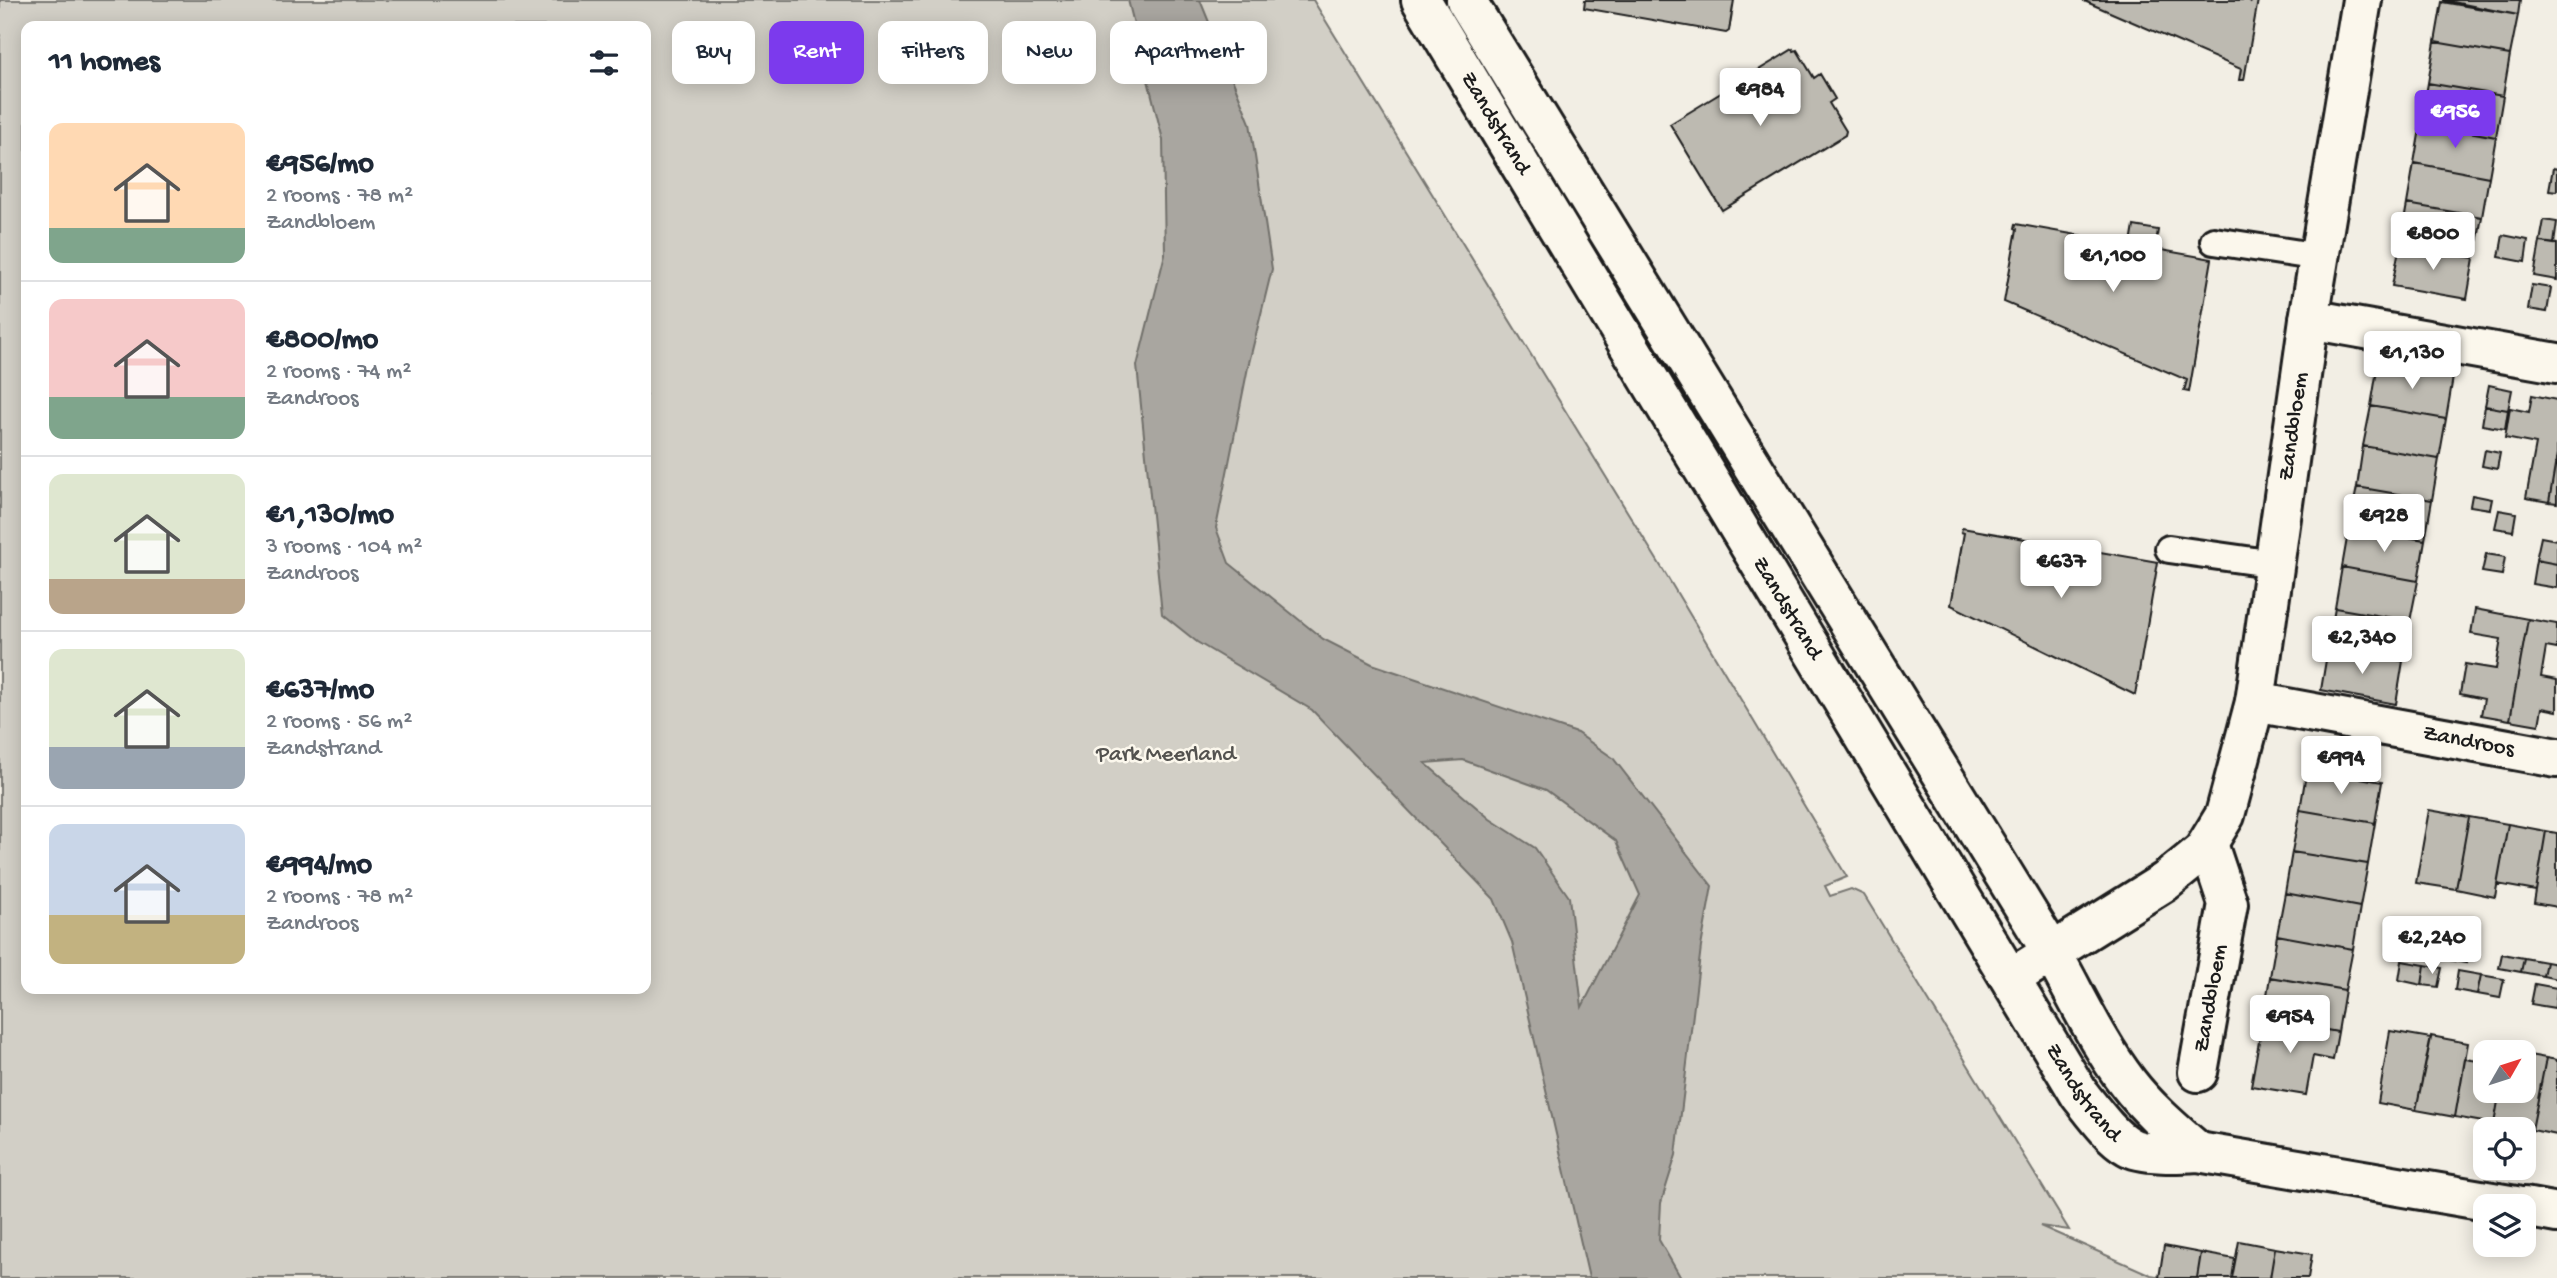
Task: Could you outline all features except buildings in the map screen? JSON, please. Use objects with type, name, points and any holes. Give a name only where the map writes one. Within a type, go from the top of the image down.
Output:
[{"type":"street","name":"Zandstrand","points":[[1421,0],[2080,1095],[2101,1121],[2129,1147],[2166,1153],[2198,1152],[2473,1199]]},
{"type":"street","name":"Zandstrand","points":[[1466,0],[2051,951],[2127,1082],[2149,1107],[2198,1152]]},
{"type":"street","name":"Zandbloem","points":[[2011,978],[2166,881],[2203,851],[2225,816],[2255,702],[2309,320],[2362,0]]},
{"type":"street","points":[[2309,320],[2557,363]]},
{"type":"street","name":"Zandroos","points":[[2255,702],[2557,758]]},
{"type":"street","name":"Zandbloem","points":[[2198,1072],[2228,904],[2208,844]]},
{"type":"street","points":[[2536,1209],[2557,1213]]},
{"type":"lane","points":[[2214,241],[2320,257]]},
{"type":"lane","points":[[2169,549],[2275,564]]},
{"type":"green space","name":"Park Meerland","points":[[0,0],[1313,0],[1665,573],[1847,877],[1825,886],[1830,896],[1851,889],[1864,895],[2069,1230],[2040,1226],[2151,1275],[2168,1278],[0,1278]]},
{"type":"shaded area","points":[[1128,0],[1200,0],[1209,21],[1133,21]]},
{"type":"shaded area","points":[[1149,84],[1234,84],[1250,123],[1272,269],[1248,367],[1216,528],[1229,563],[1323,639],[1372,664],[1577,733],[1613,758],[1712,886],[1701,947],[1676,1155],[1661,1203],[1659,1240],[1681,1278],[1589,1278],[1512,942],[1494,899],[1312,710],[1197,642],[1162,614],[1137,366],[1165,254],[1163,140]],"holes":[[[1463,760],[1546,790],[1616,841],[1640,895],[1582,1007],[1569,897],[1535,848],[1490,819],[1425,763]]]}]
